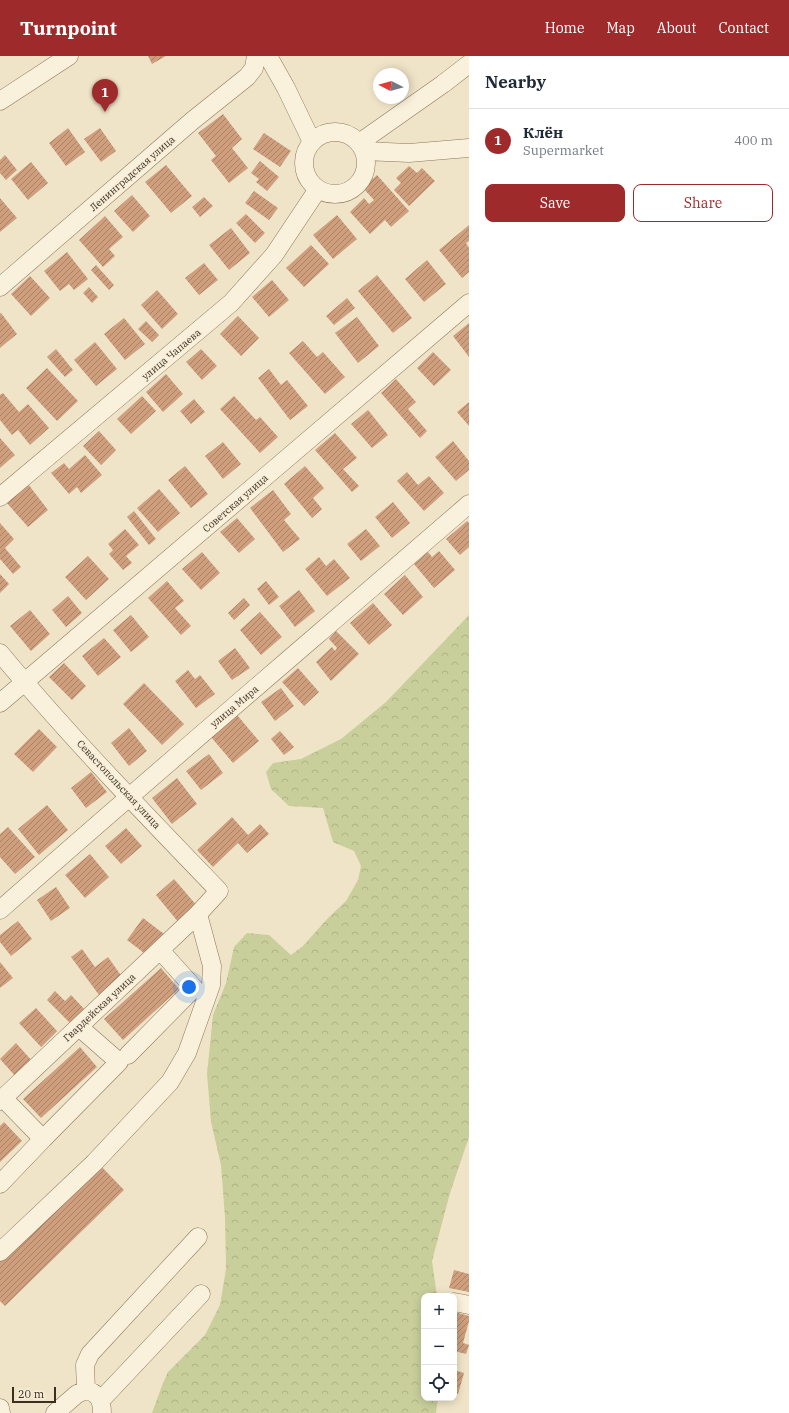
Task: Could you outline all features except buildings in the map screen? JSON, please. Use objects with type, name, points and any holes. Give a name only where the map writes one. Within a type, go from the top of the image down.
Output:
[{"type":"street","points":[[0,101],[69,56]]},
{"type":"street","name":"Ленинградская улица","points":[[0,287],[192,121],[247,77],[254,68],[256,56]]},
{"type":"street","points":[[268,56],[286,88],[312,142]]},
{"type":"street","points":[[361,147],[469,64]]},
{"type":"street","points":[[330,132],[341,132],[351,136],[361,147],[366,161],[365,170],[355,187],[346,192],[337,194],[327,193],[318,189],[311,183],[304,167],[304,158],[307,149],[320,135],[330,132]]},
{"type":"street","points":[[361,147],[409,152],[469,148]]},
{"type":"street","name":"улица Чапаева","points":[[0,497],[231,303],[274,255],[318,189]]},
{"type":"street","name":"Советская улица","points":[[0,703],[469,302]]},
{"type":"street","name":"улица Мира","points":[[0,910],[128,796],[308,644],[469,504]]},
{"type":"street","name":"Севастопольская улица","points":[[0,652],[25,682],[128,796],[219,891],[198,914]]},
{"type":"street","points":[[0,1252],[94,1163],[170,1082],[187,1052],[211,984],[212,966],[198,914]]},
{"type":"street","name":"Гвардейская улица","points":[[1,1099],[198,914]]},
{"type":"street","points":[[128,1055],[194,988],[160,950]]},
{"type":"street","points":[[0,1184],[120,1062],[78,1027]]},
{"type":"street","points":[[1,1099],[43,1139]]},
{"type":"street","points":[[86,1390],[85,1365],[90,1354],[198,1237]]},
{"type":"street","points":[[55,1413],[77,1394],[86,1390],[95,1393],[102,1407],[201,1294]]},
{"type":"street","points":[[457,1303],[469,1305]]},
{"type":"street","points":[[0,1408],[1,1413]]},
{"type":"green space","points":[[469,615],[469,1137],[450,1193],[432,1261],[437,1293],[421,1293],[421,1401],[438,1401],[436,1413],[152,1413],[168,1372],[205,1335],[220,1305],[226,1269],[225,1218],[221,1165],[211,1122],[207,1074],[213,1015],[226,983],[234,947],[247,933],[269,935],[291,955],[303,946],[328,918],[346,901],[358,880],[361,866],[354,851],[333,842],[323,808],[289,806],[271,789],[266,772],[273,763],[301,759],[341,739],[386,702]]},
{"type":"place","name":"Клён","points":[[105,112]]}]
